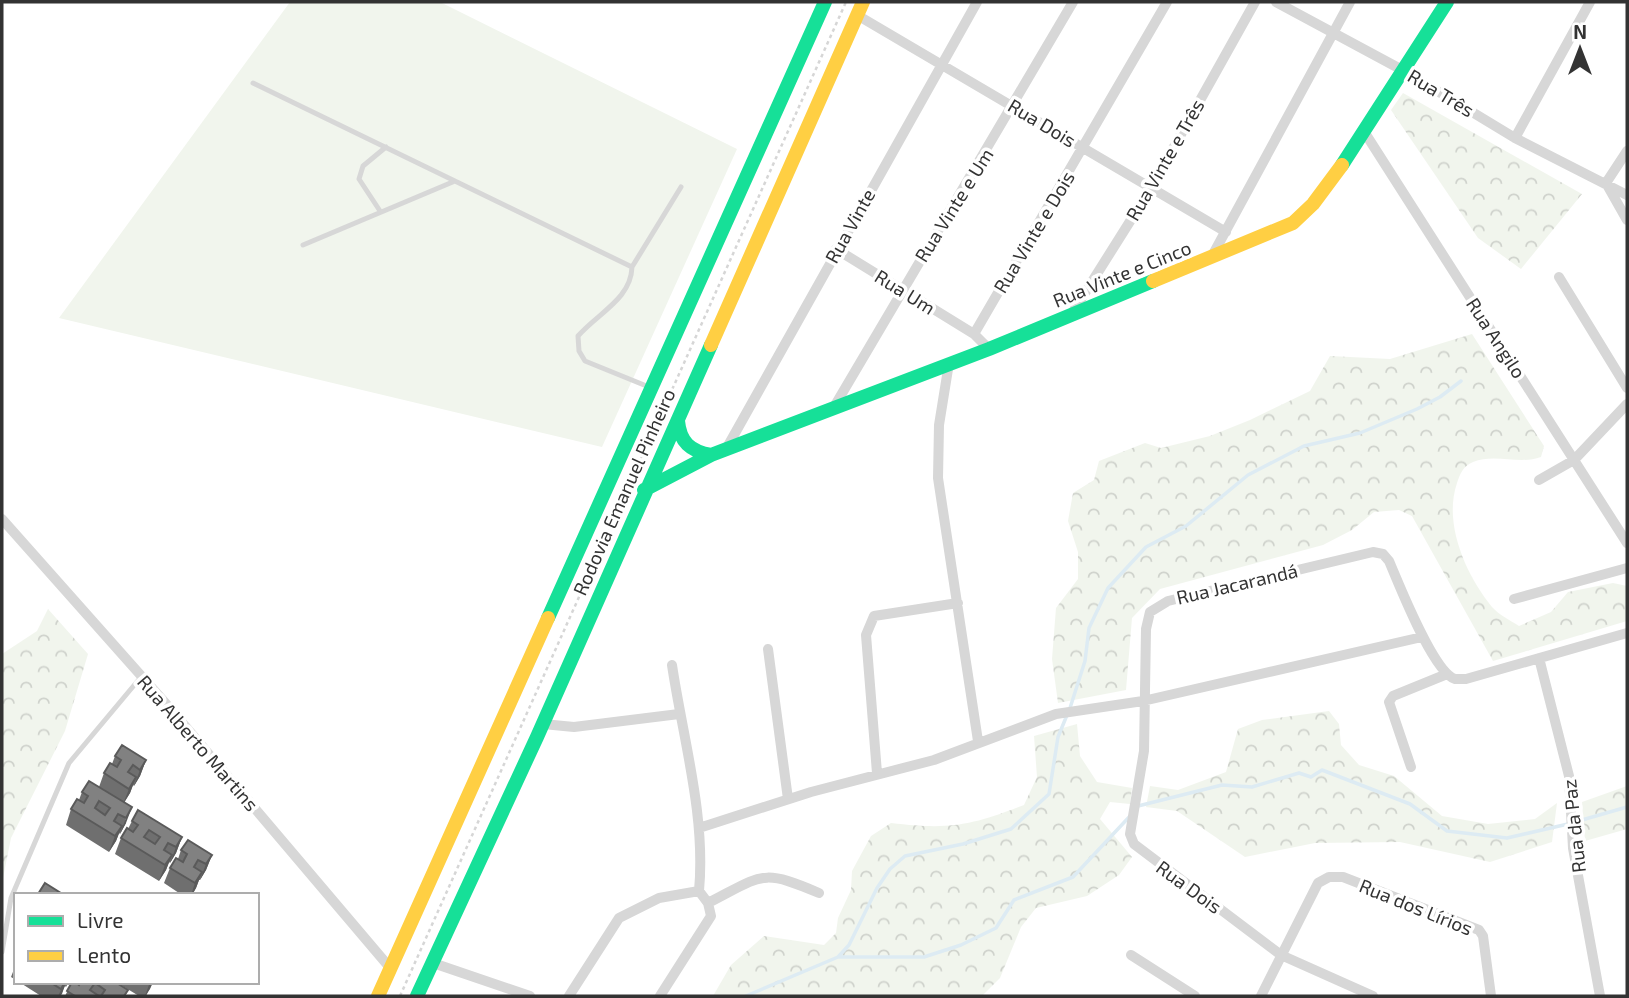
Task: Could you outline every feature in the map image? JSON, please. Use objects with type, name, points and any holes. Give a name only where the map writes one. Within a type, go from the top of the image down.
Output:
[{"type":"main road","name":"Rodovia Emanuel Pinheiro","points":[[378,996],[825,2]]},
{"type":"main road","name":"Rua Vinte e Cinco","points":[[644,490],[718,453],[989,349],[1293,223],[1313,204],[1365,133],[1406,72],[1447,2]]},
{"type":"main road","name":"Rodovia Emanuel Pinheiro","points":[[417,996],[543,724],[644,490],[678,420],[860,8]]},
{"type":"main road","points":[[678,420],[679,437],[686,447],[718,453]]},
{"type":"street","name":"Rua Vinte","points":[[718,453],[977,2]]},
{"type":"street","name":"Rua Vinte e Um","points":[[834,407],[901,290],[1014,107],[1073,2]]},
{"type":"street","name":"Rua Vinte e Dois","points":[[974,334],[1167,2]]},
{"type":"street","name":"Rua Vinte e Três","points":[[1070,315],[1151,188],[1255,2]]},
{"type":"street","name":"Rua Três","points":[[1276,2],[1406,72],[1515,138],[1627,195]]},
{"type":"street","points":[[1211,259],[1350,2]]},
{"type":"street","points":[[1515,138],[1590,2]]},
{"type":"street","name":"Rua Dois","points":[[860,8],[940,63],[1226,232]]},
{"type":"street","name":"Rua Angilo","points":[[1365,133],[1627,543]]},
{"type":"street","points":[[1627,152],[1606,183],[1627,219]]},
{"type":"street","name":"Rua Um","points":[[836,249],[974,334]]},
{"type":"street","points":[[1559,277],[1627,388]]},
{"type":"street","points":[[974,334],[989,349]]},
{"type":"street","points":[[949,363],[939,425],[938,478],[949,567],[958,603],[978,741]]},
{"type":"street","points":[[1539,480],[1574,460],[1627,404]]},
{"type":"street","name":"Rua Alberto Martins","points":[[2,519],[391,969]]},
{"type":"street","name":"Rua Jacarandá","points":[[1143,701],[1146,629],[1150,612],[1168,601],[1373,552],[1382,554],[1389,561],[1422,637]]},
{"type":"street","points":[[1514,599],[1627,568]]},
{"type":"street","points":[[877,773],[866,635],[874,616],[958,603]]},
{"type":"street","points":[[699,828],[877,773],[934,760],[978,741],[1056,714],[1143,701],[1422,637],[1447,674],[1455,679],[1466,679],[1627,633]]},
{"type":"street","points":[[768,649],[788,799]]},
{"type":"street","name":"Rua da Paz","points":[[1539,658],[1569,776],[1573,848],[1600,996]]},
{"type":"street","points":[[660,996],[711,916],[708,903],[699,891],[702,864],[699,828],[672,665]]},
{"type":"street","points":[[1411,767],[1390,702],[1393,696],[1447,674]]},
{"type":"street","name":"Rua Dois","points":[[1143,701],[1143,751],[1130,834],[1134,844],[1281,956],[1373,996]]},
{"type":"street","points":[[543,724],[574,727],[679,714]]},
{"type":"street","points":[[708,903],[767,875],[783,878],[819,893]]},
{"type":"street","name":"Rua dos Lírios","points":[[1281,956],[1318,883],[1329,877],[1343,877],[1479,930],[1483,936],[1491,996]]},
{"type":"street","points":[[569,996],[619,918],[659,898],[699,891]]},
{"type":"street","points":[[1130,955],[1195,996]]},
{"type":"street","points":[[1261,996],[1281,956]]},
{"type":"street","points":[[433,963],[530,996]]},
{"type":"lane","points":[[253,83],[632,267]]},
{"type":"lane","points":[[380,211],[359,179],[363,166],[386,146]]},
{"type":"lane","points":[[303,245],[456,180]]},
{"type":"lane","points":[[652,388],[584,361],[579,351],[578,336],[625,293],[632,279],[632,267],[681,187]]},
{"type":"lane","points":[[2,952],[11,898],[68,763],[141,677]]},
{"type":"path","points":[[400,996],[846,2]]},
{"type":"green space","points":[[290,2],[440,2],[737,149],[602,447],[59,318]]},
{"type":"green space","points":[[1403,93],[1582,194],[1521,269],[1478,238],[1391,110]]},
{"type":"green space","points":[[1472,334],[1544,446],[1541,457],[1524,460],[1481,460],[1470,464],[1461,473],[1453,499],[1455,532],[1459,548],[1474,580],[1495,610],[1519,626],[1551,612],[1568,592],[1613,583],[1627,586],[1627,621],[1493,661],[1412,516],[1399,510],[1374,512],[1352,530],[1323,545],[1160,589],[1132,618],[1126,690],[1058,703],[1052,659],[1056,608],[1078,579],[1078,552],[1068,521],[1073,493],[1094,480],[1099,461],[1145,443],[1161,448],[1210,436],[1250,420],[1310,391],[1330,356],[1390,359]]},
{"type":"green space","points":[[48,609],[88,654],[65,731],[11,838],[2,883],[2,654],[37,631]]},
{"type":"green space","points":[[1329,711],[1339,724],[1341,745],[1359,765],[1394,776],[1442,816],[1488,824],[1535,819],[1557,803],[1552,842],[1490,862],[1400,842],[1315,843],[1245,857],[1177,811],[1146,807],[1150,786],[1178,790],[1226,772],[1238,729],[1262,720]]},
{"type":"green space","points":[[1077,724],[1080,756],[1097,782],[1132,788],[1130,804],[1110,802],[1100,819],[1132,857],[1119,875],[1087,896],[1036,908],[1021,927],[1000,978],[982,996],[713,996],[731,965],[764,936],[824,945],[836,933],[838,918],[851,890],[852,871],[871,836],[891,823],[929,826],[959,824],[989,818],[1024,805],[1037,777],[1034,736]]},
{"type":"green space","points":[[1627,786],[1627,829],[1585,841],[1582,802]]},
{"type":"building","points":[[122,745],[146,760],[140,770],[133,765],[128,772],[136,777],[129,789],[104,773],[110,763],[117,767],[121,760],[115,756]]},
{"type":"building","points":[[89,781],[132,807],[126,818],[118,814],[114,821],[122,826],[115,836],[71,809],[77,799],[84,803],[88,796],[82,792]],"holes":[[[99,801],[110,808],[105,815],[95,808]]]},
{"type":"building","points":[[138,810],[182,837],[176,847],[168,843],[164,850],[172,855],[165,865],[121,838],[127,828],[133,832],[138,825],[132,821]],"holes":[[[149,830],[160,837],[155,844],[144,837]]]},
{"type":"building","points":[[188,840],[212,855],[206,864],[198,860],[194,867],[202,872],[195,883],[170,868],[176,858],[183,862],[187,854],[181,850]]},
{"type":"building","points":[[45,883],[61,893],[39,893]]},
{"type":"building","points":[[71,984],[94,984],[90,990],[99,996],[75,996],[67,991]]},
{"type":"building","points":[[96,984],[118,984],[128,990],[124,996],[101,996],[105,990]]},
{"type":"waterway","points":[[1070,708],[1085,661],[1089,628],[1108,588],[1146,547],[1186,526],[1248,475],[1304,446],[1360,433],[1417,409],[1440,397],[1461,381]]},
{"type":"waterway","points":[[838,957],[849,945],[877,888],[890,869],[905,856],[963,844],[1011,829],[1049,794],[1058,737],[1067,715]]},
{"type":"waterway","points":[[1138,806],[1222,785],[1252,787],[1299,773],[1311,777],[1322,770],[1410,804],[1447,831],[1507,838],[1568,824]]},
{"type":"waterway","points":[[1575,822],[1627,807]]},
{"type":"waterway","points":[[746,996],[838,957],[924,957],[961,945],[996,928],[1014,900],[1073,877],[1131,815]]},
{"type":"traffic: fast","points":[[548,618],[825,2]]},
{"type":"traffic: fast","points":[[1342,165],[1447,2]]},
{"type":"traffic: fast","points":[[644,490],[711,455],[989,349],[1153,281]]},
{"type":"traffic: fast","points":[[417,996],[537,737],[711,345]]},
{"type":"traffic: fast","points":[[678,421],[681,435],[687,444],[697,451],[711,455]]},
{"type":"traffic: slow","points":[[711,345],[863,2]]},
{"type":"traffic: slow","points":[[1153,281],[1293,223],[1313,204],[1342,165]]},
{"type":"traffic: slow","points":[[378,996],[548,618]]}]
